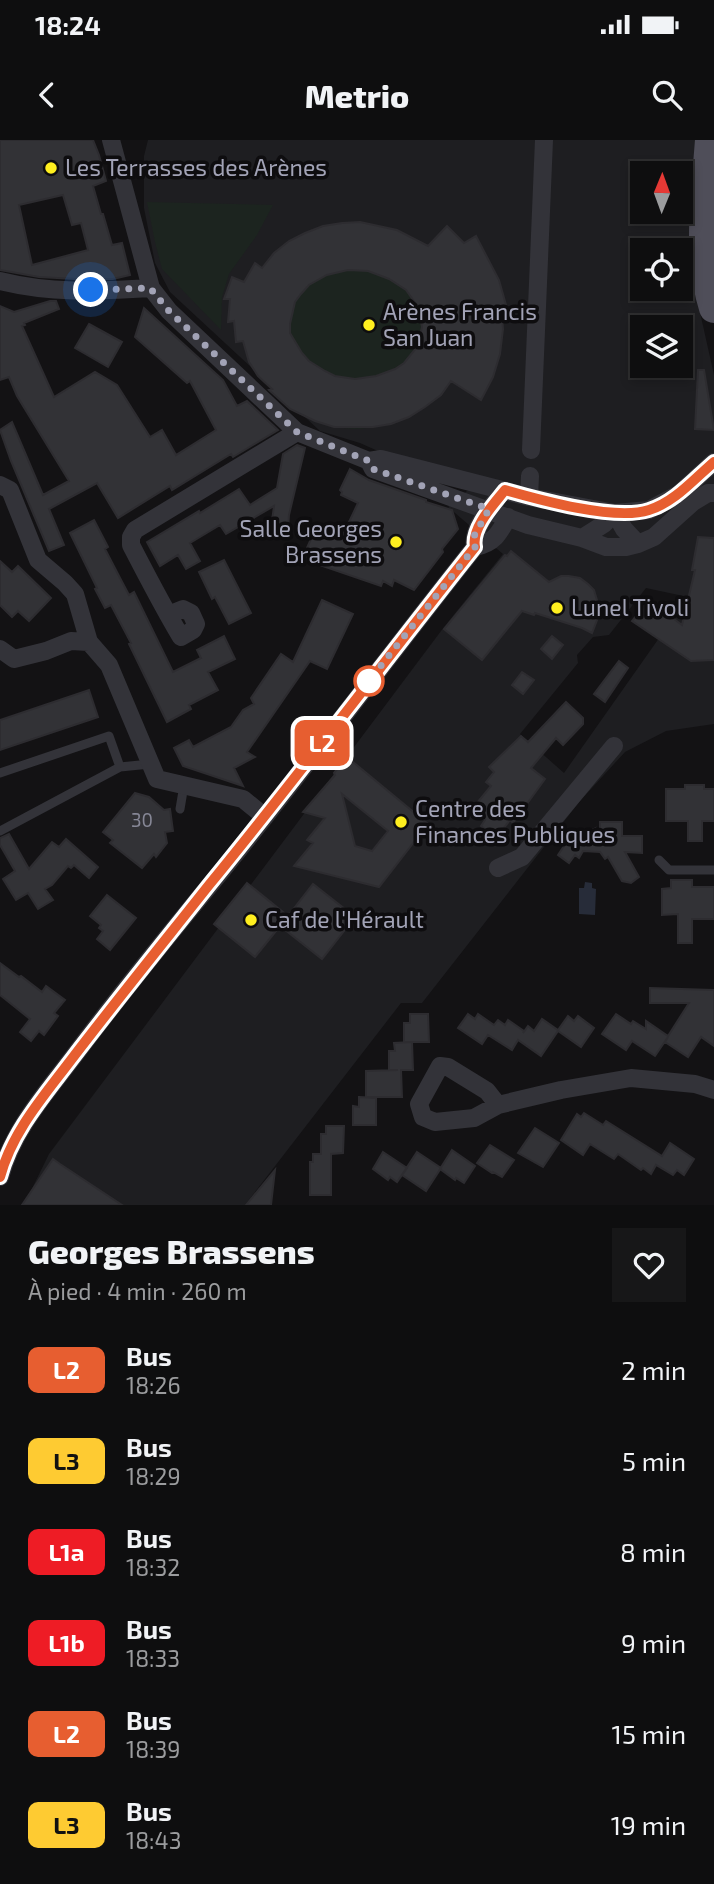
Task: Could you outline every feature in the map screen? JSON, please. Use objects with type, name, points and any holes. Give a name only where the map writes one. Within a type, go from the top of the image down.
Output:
[{"type":"main road","points":[[709,140],[703,245],[707,285],[714,308]]},
{"type":"street","points":[[111,140],[150,288],[169,311],[297,432],[369,461],[381,459],[529,497],[615,513],[649,510],[679,494],[714,462]]},
{"type":"street","points":[[531,450],[544,140]]},
{"type":"street","points":[[0,281],[29,288],[71,291],[150,288]]},
{"type":"street","points":[[167,615],[131,545],[135,530],[297,432]]},
{"type":"street","points":[[369,461],[373,469],[528,525],[582,538],[606,547],[626,547],[654,537],[692,502],[708,493],[714,493]]},
{"type":"street","points":[[529,497],[530,476]]},
{"type":"street","points":[[0,485],[10,490],[38,560],[75,594],[89,642],[109,665],[157,779],[243,799],[265,817]]},
{"type":"street","points":[[475,547],[473,538],[489,509],[505,490]]},
{"type":"street","points":[[0,1177],[25,1121],[114,1003],[265,817],[390,652],[475,547],[487,544],[499,533],[508,517],[505,490]]},
{"type":"street","points":[[582,538],[604,524],[615,513]]},
{"type":"street","points":[[615,513],[624,529],[638,544]]},
{"type":"street","points":[[0,649],[15,659],[71,641],[89,642]]},
{"type":"street","points":[[498,868],[522,857],[614,746]]},
{"type":"street","points":[[498,1105],[561,1090],[631,1078],[695,1083],[714,1090]]},
{"type":"lane","points":[[0,773],[110,736],[120,767]]},
{"type":"lane","points":[[0,831],[120,767],[151,764]]},
{"type":"lane","points":[[180,809],[184,785]]},
{"type":"lane","points":[[659,860],[669,870],[714,870]]},
{"type":"shaded area","points":[[148,140],[714,140],[693,281],[714,375],[714,724],[666,731],[625,752],[580,801],[422,1003],[401,1003],[245,1205],[24,1205],[49,1154],[444,627],[503,554],[448,507],[480,480],[387,455],[360,443],[320,431],[170,292],[155,263],[144,208],[144,156]],"holes":[[[646,588],[688,597],[564,773],[520,734],[578,663],[577,655],[593,637],[609,635]]]},
{"type":"shaded area","points":[[147,202],[273,205],[257,235],[229,274],[222,297],[221,330],[162,269]]},
{"type":"shaded area","name":"Arènes Francis San Juan","points":[[360,222],[397,230],[427,246],[447,226],[464,243],[476,236],[499,280],[506,305],[501,306],[499,355],[481,400],[451,381],[437,397],[403,419],[383,425],[342,428],[321,423],[299,413],[264,381],[249,358],[243,341],[236,342],[234,322],[228,322],[230,300],[224,299],[232,277],[244,281],[255,263],[262,268],[283,247],[305,233],[331,225]]},
{"type":"water","points":[[585,882],[592,883],[592,888],[596,889],[595,915],[579,914],[579,888],[584,888]]},
{"type":"building","points":[[0,140],[93,140],[106,181],[93,186],[112,245],[122,243],[130,275],[113,279],[75,279],[39,277],[0,270]],"holes":[[[63,195],[72,225],[81,223],[88,250],[32,265],[19,205]]]},
{"type":"building","name":"Arènes Francis San Juan","points":[[360,222],[397,230],[428,246],[447,226],[464,243],[476,236],[499,280],[506,305],[501,306],[503,329],[500,354],[493,377],[481,400],[451,381],[441,395],[409,417],[373,427],[334,427],[290,409],[258,376],[249,362],[243,341],[236,342],[234,321],[228,322],[230,299],[224,299],[232,277],[244,282],[255,263],[262,268],[274,253],[289,241],[323,226]],"holes":[[[348,270],[368,271],[389,279],[406,290],[418,307],[422,327],[417,347],[404,363],[376,376],[355,379],[335,376],[309,361],[290,333],[295,302],[309,285],[327,275]]]},
{"type":"building","points":[[56,301],[59,309],[22,326],[54,397],[95,372],[117,385],[150,437],[162,430],[176,455],[216,430],[190,381],[187,383],[135,337],[144,308],[223,380],[237,406],[247,401],[278,430],[233,457],[231,454],[172,490],[170,486],[118,518],[97,483],[49,509],[64,545],[49,551],[0,430],[12,422],[43,495],[69,481],[17,396],[9,377],[0,380],[0,306],[14,312]]},
{"type":"building","points":[[89,324],[122,342],[108,367],[75,348]]},
{"type":"building","points":[[698,370],[704,370],[714,430],[695,429]]},
{"type":"building","points":[[297,445],[305,448],[288,530],[271,528],[274,506],[226,534],[220,525],[190,543],[200,561],[186,569],[178,555],[160,566],[147,542],[239,489],[250,505],[277,488],[283,454]]},
{"type":"building","name":"Salle Georges Brassens","points":[[350,469],[369,480],[452,510],[458,529],[414,590],[394,580],[392,586],[383,581],[381,586],[302,559],[315,530],[341,539],[358,503],[341,495],[340,490]]},
{"type":"building","points":[[94,520],[119,576],[129,595],[134,592],[173,672],[201,658],[197,650],[224,636],[235,659],[208,672],[218,690],[189,705],[191,709],[167,722],[129,644],[131,643],[111,605],[105,608],[70,533]]},
{"type":"building","points":[[698,537],[714,538],[714,660],[691,661],[632,621],[649,600],[682,625],[695,570],[692,570]]},
{"type":"building","name":"Lunel Tivoli","points":[[511,551],[549,582],[561,576],[569,576],[580,578],[594,590],[599,615],[592,633],[522,611],[482,660],[444,629]]},
{"type":"building","points":[[224,560],[251,613],[229,624],[215,597],[212,599],[199,572]]},
{"type":"building","points":[[0,561],[12,572],[18,566],[51,598],[29,621],[18,611],[12,617],[0,605]]},
{"type":"building","points":[[322,600],[353,614],[327,669],[310,661],[247,752],[255,757],[234,768],[243,786],[183,766],[174,748],[189,740],[193,747],[231,727],[243,710],[254,704],[251,698],[281,654],[293,662]]},
{"type":"building","points":[[552,636],[563,645],[552,659],[541,649]]},
{"type":"building","points":[[619,661],[628,668],[605,702],[594,694]]},
{"type":"building","points":[[522,672],[534,680],[523,694],[512,685]]},
{"type":"building","points":[[89,690],[98,717],[0,750],[0,720]]},
{"type":"building","points":[[566,702],[583,718],[583,724],[563,745],[556,738],[531,768],[545,779],[513,823],[510,820],[496,838],[481,826],[485,820],[476,811],[477,803],[491,786],[486,782],[494,772],[489,767],[521,736],[528,742]]},
{"type":"building","name":"Centre des Finances Publiques","points":[[347,757],[428,824],[379,887],[294,866],[313,843],[307,840],[325,818],[303,812]],"holes":[[[342,794],[388,831],[372,851],[355,846]]]},
{"type":"building","points":[[685,785],[704,785],[704,789],[714,789],[714,821],[702,821],[702,841],[688,841],[688,821],[666,821],[666,789],[685,789]]},
{"type":"building","points":[[135,793],[149,797],[164,810],[170,809],[173,831],[165,832],[167,843],[156,857],[154,854],[142,868],[110,843],[113,840],[103,832]]},
{"type":"building","points":[[600,822],[622,822],[622,836],[642,836],[642,853],[625,852],[639,877],[631,883],[622,881],[608,857],[605,859],[600,852],[583,851],[579,858],[575,855],[569,863],[558,855],[564,846],[572,841],[572,834],[584,835],[584,832],[594,829],[592,832],[600,832]]},
{"type":"building","points":[[9,834],[29,869],[52,842],[59,847],[66,839],[98,867],[89,878],[74,865],[71,868],[68,866],[52,885],[45,889],[53,900],[38,909],[28,893],[16,900],[3,879],[15,871],[0,845],[0,838]]},
{"type":"building","points":[[671,880],[692,880],[692,887],[714,887],[714,919],[692,919],[692,943],[678,943],[678,914],[662,915],[662,889],[671,888]]},
{"type":"building","points":[[247,883],[288,916],[313,884],[355,917],[322,959],[280,926],[255,957],[214,924]]},
{"type":"building","points":[[107,895],[136,918],[110,950],[97,939],[103,931],[99,928],[101,925],[90,916]]},
{"type":"building","points":[[0,963],[42,992],[46,986],[65,1000],[54,1013],[58,1016],[44,1035],[39,1031],[31,1041],[20,1032],[30,1019],[0,995]]},
{"type":"building","points":[[650,988],[714,990],[714,1046],[701,1037],[688,1057],[665,1042],[668,1037],[655,1056],[632,1041],[626,1050],[602,1034],[616,1014],[631,1024],[633,1021],[646,1029],[646,1021],[668,1036],[689,1003],[650,1003]]},
{"type":"building","points":[[410,1014],[428,1014],[429,1042],[404,1042],[404,1023],[410,1023]]},
{"type":"building","points":[[468,1014],[475,1019],[478,1014],[494,1025],[498,1020],[505,1025],[508,1020],[524,1031],[523,1033],[528,1026],[534,1031],[542,1019],[558,1030],[568,1016],[574,1021],[578,1016],[594,1028],[581,1047],[558,1031],[541,1056],[518,1040],[512,1050],[488,1035],[482,1044],[458,1028]]},
{"type":"building","points":[[412,1042],[413,1070],[401,1070],[402,1097],[366,1097],[366,1071],[398,1070],[389,1070],[389,1051],[395,1051],[394,1043]]},
{"type":"building","points":[[359,1097],[376,1098],[376,1125],[353,1125],[353,1106],[359,1107]]},
{"type":"building","points":[[584,1113],[603,1125],[606,1121],[662,1156],[670,1143],[694,1159],[684,1175],[677,1170],[673,1175],[656,1165],[651,1174],[618,1154],[614,1159],[590,1144],[583,1155],[561,1140],[577,1114],[581,1117]]},
{"type":"building","points":[[326,1126],[344,1126],[343,1153],[331,1154],[331,1195],[310,1195],[310,1162],[313,1162],[313,1154],[321,1154],[321,1134],[326,1134]]},
{"type":"building","points":[[535,1128],[559,1143],[543,1167],[518,1153]]},
{"type":"building","points":[[490,1145],[514,1160],[502,1177],[477,1163]]},
{"type":"building","points":[[452,1150],[475,1166],[464,1183],[440,1169]]},
{"type":"building","points":[[383,1152],[407,1168],[397,1182],[390,1177],[388,1180],[373,1169]]},
{"type":"building","points":[[417,1152],[441,1168],[426,1191],[402,1175]]},
{"type":"building","points":[[53,1159],[60,1164],[122,1205],[22,1205]]},
{"type":"building","points":[[275,1170],[271,1205],[246,1205]]},
{"type":"bus line","name":"L2","points":[[0,1177],[25,1121],[114,1003],[265,817],[390,652],[475,547],[473,538],[489,509],[505,490],[615,513],[649,510],[679,494],[714,462]]},
{"type":"place","name":"Les Terrasses des Arènes","points":[[51,168]]},
{"type":"place","name":"Arènes Francis San Juan","points":[[369,325]]},
{"type":"place","name":"Salle Georges Brassens","points":[[396,542]]},
{"type":"place","name":"Lunel Tivoli","points":[[557,608]]},
{"type":"place","name":"Centre des Finances Publiques","points":[[401,822]]},
{"type":"place","name":"Caf de l'Hérault","points":[[251,920]]},
{"type":"route","points":[[91,290],[150,288],[169,311],[297,432],[369,461],[373,469],[489,509],[473,538],[475,547],[369,681]]}]
